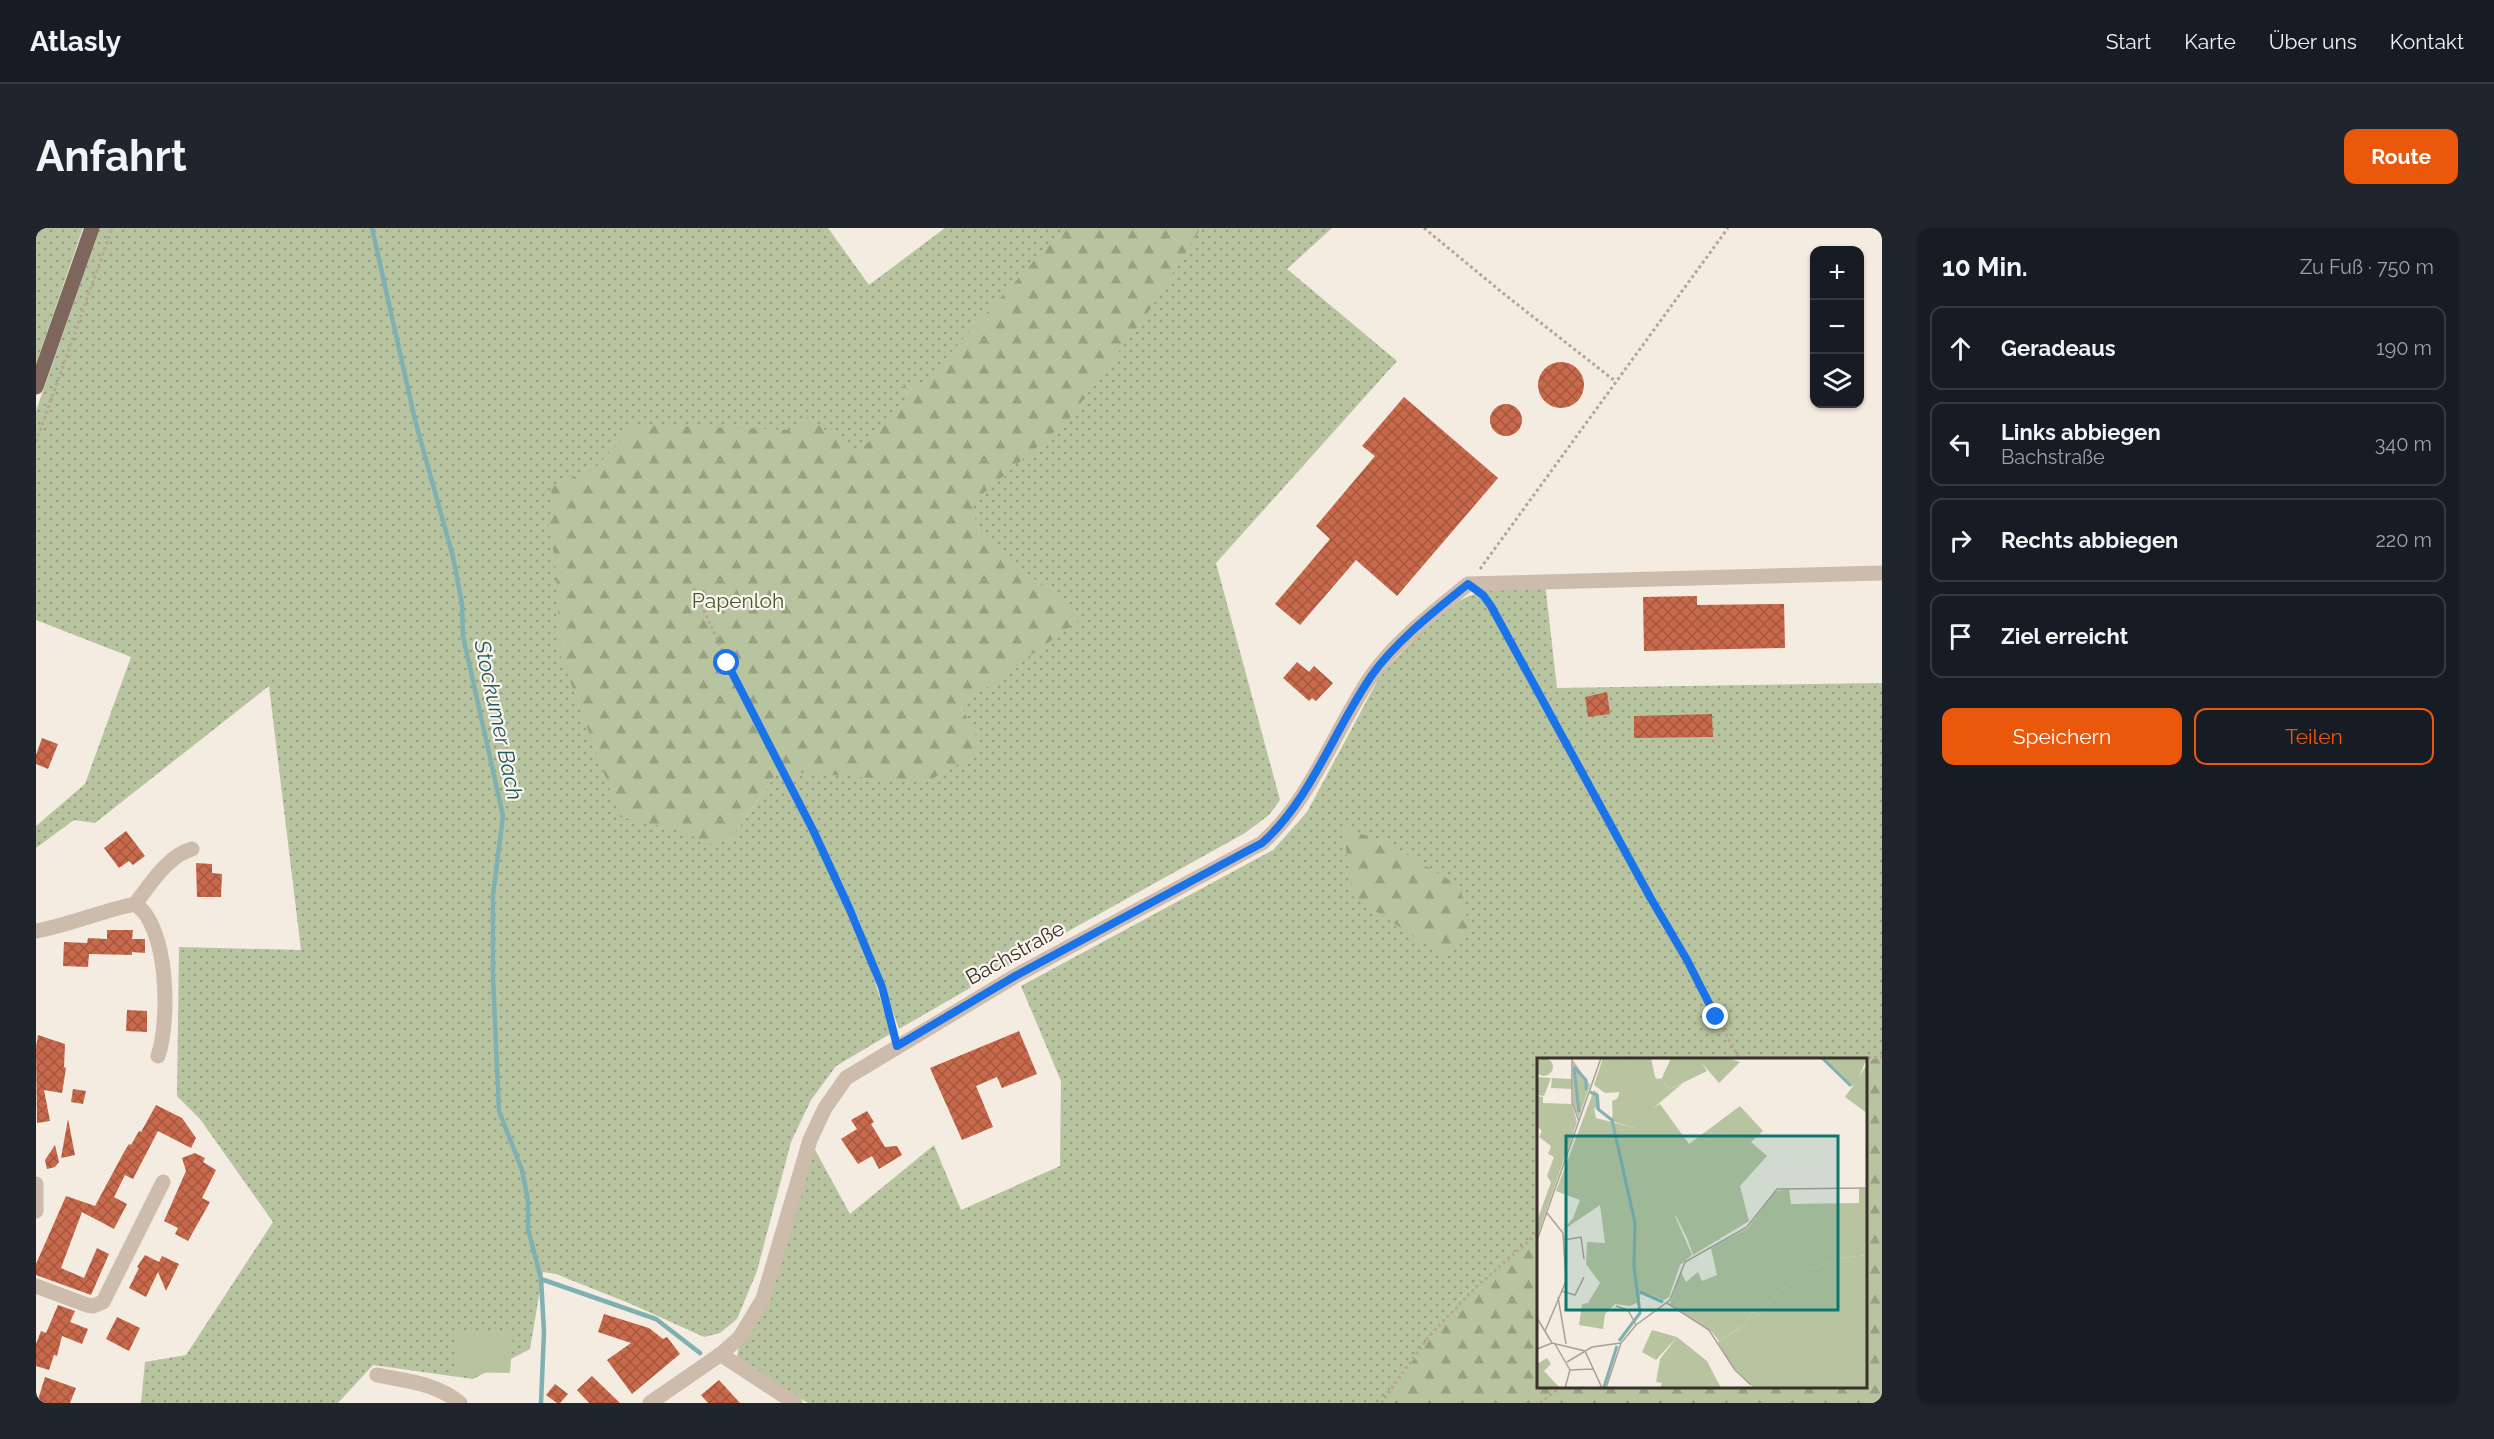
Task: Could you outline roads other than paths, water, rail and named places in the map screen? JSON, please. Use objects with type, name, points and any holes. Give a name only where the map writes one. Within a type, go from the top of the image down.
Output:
[{"type":"main road","points":[[36,387],[92,228]]},
{"type":"street","name":"Bachstraße","points":[[650,1403],[720,1354],[740,1337],[764,1299],[810,1140],[825,1108],[846,1078],[1017,975],[1262,843],[1291,813],[1374,673],[1422,622],[1468,584],[1882,573]]},
{"type":"street","points":[[36,931],[135,904],[161,871],[187,850],[192,849]]},
{"type":"street","points":[[135,904],[142,909],[160,942],[163,972],[163,1041],[158,1056]]},
{"type":"street","points":[[36,1286],[87,1305],[93,1306],[103,1302],[163,1182]]},
{"type":"street","points":[[36,1184],[36,1211]]},
{"type":"street","points":[[720,1354],[795,1403]]},
{"type":"street","points":[[377,1375],[426,1384],[447,1392],[460,1403]]},
{"type":"waterway","name":"Stockumer Bach","points":[[372,228],[415,420],[453,557],[462,604],[463,636],[503,816],[493,895],[493,978],[499,1111],[522,1170],[528,1201],[528,1229],[541,1279],[544,1332],[541,1403]]},
{"type":"waterway","points":[[541,1279],[656,1319],[700,1353]]},
{"type":"park label","name":"Papenloh","points":[[738,601]]}]
